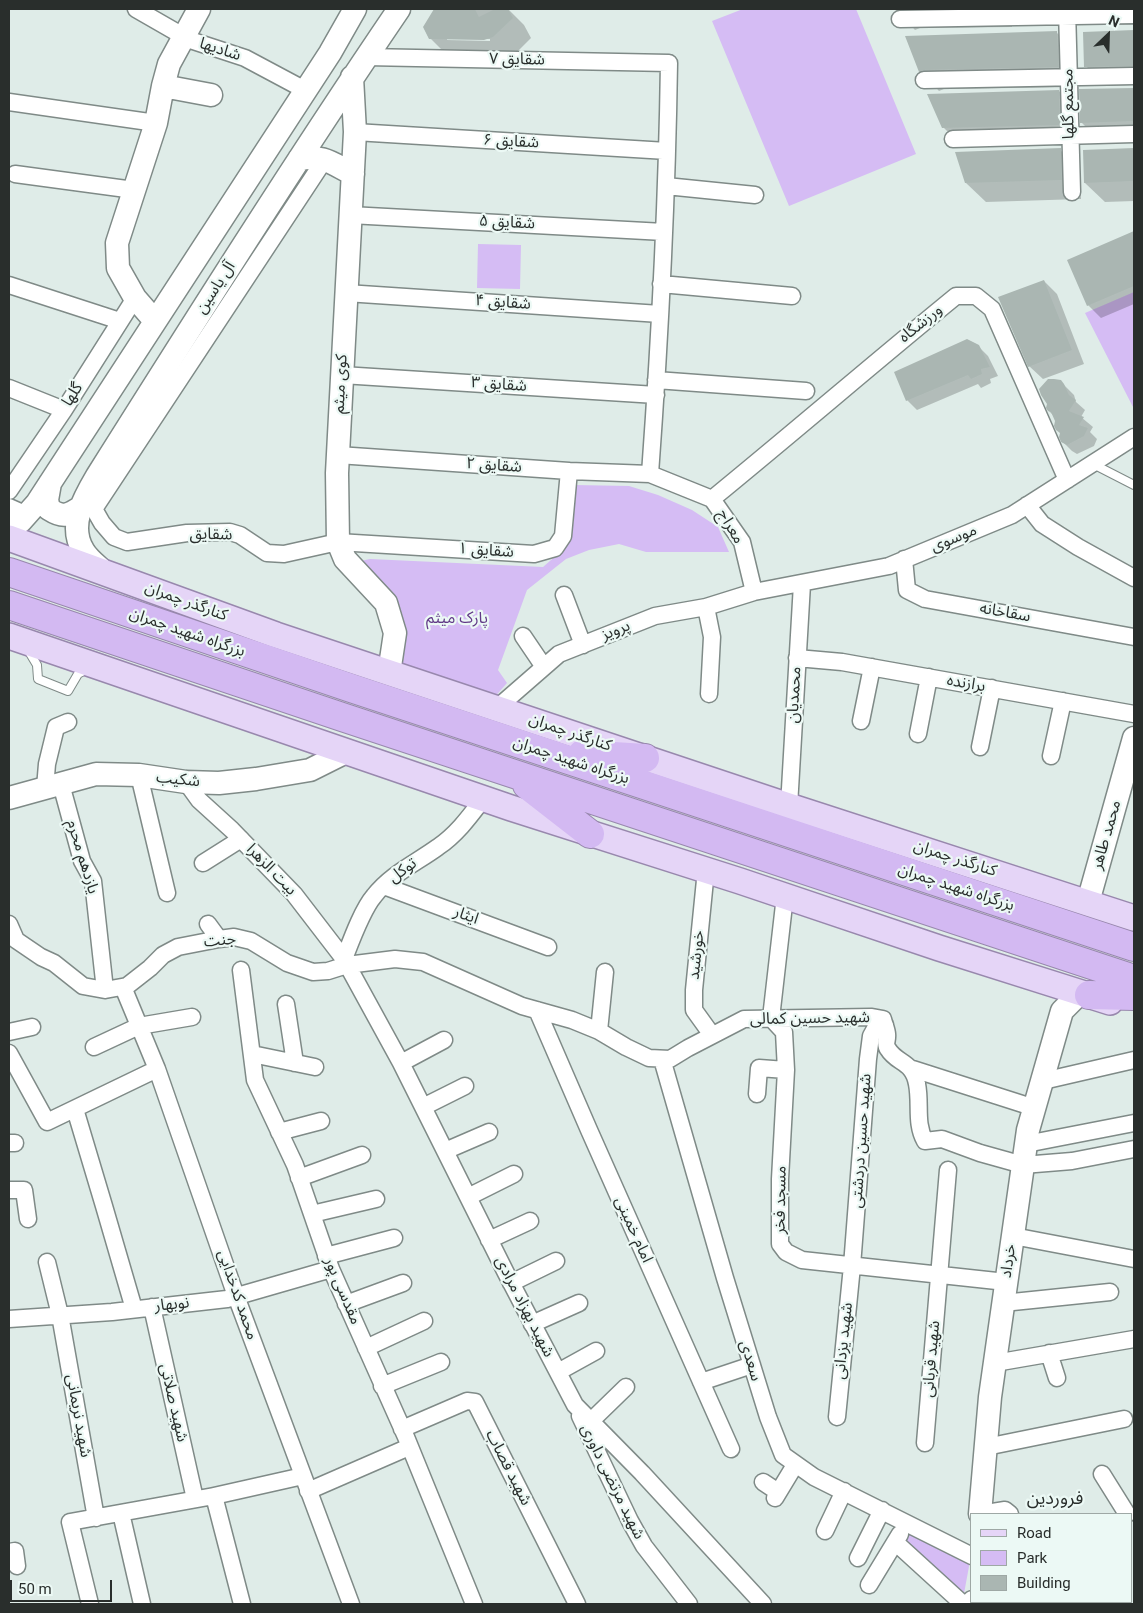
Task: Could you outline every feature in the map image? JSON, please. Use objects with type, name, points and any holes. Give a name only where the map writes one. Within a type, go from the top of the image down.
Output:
[{"type":"highway","name":"بزرگراه شهید چمران","points":[[9,572],[350,688],[1134,947]]},
{"type":"highway","name":"بزرگراه شهید چمران","points":[[9,605],[1134,979]]},
{"type":"highway","points":[[543,752],[645,758]]},
{"type":"highway","points":[[512,773],[590,834]]},
{"type":"highway","points":[[1085,994],[1134,996]]},
{"type":"main road","points":[[187,38],[199,9]]},
{"type":"main road","points":[[154,321],[135,298],[118,268],[117,243],[156,123],[169,64],[207,9]]},
{"type":"main road","name":"آل یاسین","points":[[9,529],[22,521],[18,511],[37,503],[330,53],[355,9]]},
{"type":"main road","name":"آل یاسین","points":[[105,573],[83,551],[77,533],[97,476],[352,77],[399,9]]},
{"type":"main road","name":"کوی میثم","points":[[352,77],[355,132],[338,456],[338,542],[345,559],[386,603],[395,633],[389,672]]},
{"type":"main road","points":[[164,86],[211,95]]},
{"type":"main road","points":[[299,159],[313,157],[325,159],[353,174]]},
{"type":"main road","points":[[50,482],[47,500],[49,509],[59,515],[70,515],[87,508]]},
{"type":"main road","name":"کنارگذر چمران","points":[[9,538],[276,635],[789,806],[1134,917]]},
{"type":"main road","points":[[12,637],[590,834],[1134,1010]]},
{"type":"main road","name":"محمد طاهر","points":[[1088,902],[1134,738]]},
{"type":"main road","name":"شکیب","points":[[9,798],[96,774],[139,775],[186,782],[218,783],[310,770],[346,752]]},
{"type":"main road","points":[[1044,981],[1062,1012],[1085,994]]},
{"type":"main road","name":"خرداد","points":[[980,1513],[994,1363],[1024,1154],[1028,1130],[1062,1012]]},
{"type":"street","name":"شادیها","points":[[136,9],[187,38],[245,58],[305,90]]},
{"type":"street","points":[[900,19],[1001,13],[1134,16]]},
{"type":"street","name":"مجتمع گلها","points":[[1067,13],[1072,192]]},
{"type":"street","name":"شقایق ۷","points":[[366,57],[669,63],[667,151]]},
{"type":"street","points":[[924,80],[1134,76]]},
{"type":"street","points":[[9,102],[156,123]]},
{"type":"street","name":"شقایق ۶","points":[[355,132],[667,151]]},
{"type":"street","points":[[953,139],[1134,134]]},
{"type":"street","points":[[650,474],[662,284],[667,151]]},
{"type":"street","points":[[87,508],[325,159]]},
{"type":"street","points":[[15,174],[134,190]]},
{"type":"street","points":[[666,186],[754,195]]},
{"type":"street","name":"شقایق ۵","points":[[350,215],[664,232]]},
{"type":"street","points":[[662,284],[792,296]]},
{"type":"street","points":[[9,285],[120,321]]},
{"type":"street","name":"شقایق ۴","points":[[346,293],[660,314]]},
{"type":"street","name":"ورزشگاه","points":[[712,499],[956,296],[976,296],[992,309],[1067,480]]},
{"type":"street","name":"گلها","points":[[9,491],[64,410],[135,298]]},
{"type":"street","name":"شقایق ۳","points":[[342,375],[656,388],[806,391]]},
{"type":"street","points":[[9,388],[64,410]]},
{"type":"street","name":"موسوی","points":[[754,592],[889,566],[1012,515],[1134,437]]},
{"type":"street","name":"شقایق ۲","points":[[338,456],[569,471],[650,474]]},
{"type":"street","name":"شقایق ۱","points":[[338,542],[534,554],[555,548],[563,536],[569,471]]},
{"type":"street","name":"معراج","points":[[650,474],[712,499],[742,542],[754,592]]},
{"type":"street","points":[[1027,505],[1042,524],[1078,547],[1134,578]]},
{"type":"street","name":"شقایق","points":[[87,508],[114,537],[127,542],[187,533],[230,532],[240,535],[267,553],[284,554],[338,542]]},
{"type":"street","name":"سقاخانه","points":[[904,559],[908,590],[925,599],[1134,637]]},
{"type":"street","name":"محمدیان","points":[[789,806],[802,584]]},
{"type":"street","name":"پرویز","points":[[496,708],[559,654],[655,616],[706,607],[754,592]]},
{"type":"street","points":[[564,596],[583,645]]},
{"type":"street","points":[[706,607],[712,637],[709,694]]},
{"type":"street","points":[[523,636],[544,667]]},
{"type":"street","name":"برازنده","points":[[797,658],[842,662],[1134,714]]},
{"type":"street","points":[[861,722],[872,667]]},
{"type":"street","points":[[918,734],[930,677]]},
{"type":"street","points":[[980,747],[992,688]]},
{"type":"street","points":[[1051,756],[1063,701]]},
{"type":"street","points":[[53,786],[47,764],[56,727],[68,722]]},
{"type":"street","points":[[139,775],[167,893]]},
{"type":"street","name":"بیت الزهرا","points":[[186,782],[199,800],[241,839],[294,894],[346,962]]},
{"type":"street","name":"یازدهم محرم","points":[[53,786],[82,861],[93,881],[105,990]]},
{"type":"street","name":"توکل","points":[[346,962],[358,924],[372,897],[392,877],[440,846],[466,822],[483,798]]},
{"type":"street","points":[[203,863],[241,839]]},
{"type":"street","name":"خورشید","points":[[706,870],[694,990],[694,1010],[712,1035]]},
{"type":"street","name":"ایثار","points":[[384,886],[548,947]]},
{"type":"street","points":[[771,1018],[785,896]]},
{"type":"street","points":[[9,924],[16,940],[41,957],[54,963],[83,986],[105,990],[125,986]]},
{"type":"street","points":[[208,924],[219,938]]},
{"type":"street","name":"جنت","points":[[125,986],[150,968],[163,955],[178,948],[219,938],[234,937],[251,941],[287,964],[313,972],[328,971],[346,962]]},
{"type":"street","points":[[346,962],[395,959],[423,962],[522,1006],[572,1020],[599,1031],[649,1058],[662,1059]]},
{"type":"street","name":"شهید بهزاد مرادی","points":[[346,962],[401,1062],[489,1240],[575,1405],[642,1473],[763,1604]]},
{"type":"street","name":"مقدسی پور","points":[[241,970],[255,1080],[299,1178],[329,1263],[410,1447],[474,1604]]},
{"type":"street","points":[[599,1031],[606,972]]},
{"type":"street","name":"محمد کدخدایی","points":[[125,986],[157,1069],[236,1296],[351,1604]]},
{"type":"street","points":[[286,1004],[295,1063]]},
{"type":"street","name":"امام خمینی","points":[[537,1010],[731,1449]]},
{"type":"street","points":[[94,1047],[139,1026],[192,1016]]},
{"type":"street","name":"شهید حسین کمالی","points":[[662,1059],[670,1059],[744,1019],[872,1016],[882,1019],[888,1033],[886,1046],[889,1052],[913,1070],[1034,1108]]},
{"type":"street","name":"مسجد فخر","points":[[771,1018],[784,1032],[786,1070],[780,1179],[780,1244],[786,1252],[802,1260],[939,1275],[1005,1293],[1110,1292]]},
{"type":"street","name":"شهید حسین دردشتی","points":[[852,1266],[871,1036],[876,1027],[884,1025]]},
{"type":"street","points":[[9,1032],[32,1027]]},
{"type":"street","points":[[401,1062],[444,1040]]},
{"type":"street","points":[[252,1054],[315,1067]]},
{"type":"street","points":[[9,1055],[47,1122],[157,1069]]},
{"type":"street","name":"سعدی","points":[[662,1059],[722,1269],[768,1417],[783,1455],[814,1477],[970,1555]]},
{"type":"street","points":[[1043,1081],[1134,1060]]},
{"type":"street","points":[[757,1094],[759,1068],[786,1070]]},
{"type":"street","points":[[913,1070],[917,1084],[920,1133],[925,1142],[942,1139],[980,1153],[1024,1154],[1072,1161],[1134,1149]]},
{"type":"street","points":[[423,1107],[465,1086]]},
{"type":"street","points":[[75,1110],[134,1309]]},
{"type":"street","points":[[279,1132],[321,1121]]},
{"type":"street","points":[[1024,1154],[1134,1123]]},
{"type":"street","points":[[445,1151],[489,1132]]},
{"type":"street","points":[[299,1178],[362,1155]]},
{"type":"street","name":"شهید قربانی","points":[[926,1443],[948,1170]]},
{"type":"street","points":[[468,1197],[514,1174]]},
{"type":"street","points":[[9,1190],[24,1190],[28,1219]]},
{"type":"street","points":[[312,1214],[376,1199]]},
{"type":"street","points":[[489,1240],[530,1221]]},
{"type":"street","points":[[1013,1236],[1134,1259]]},
{"type":"street","name":"نوبهار","points":[[9,1319],[227,1299],[394,1238]]},
{"type":"street","points":[[511,1282],[556,1261]]},
{"type":"street","name":"شهید نریمانی","points":[[47,1262],[60,1315],[96,1518]]},
{"type":"street","name":"شهید یزدانی","points":[[837,1417],[852,1266]]},
{"type":"street","points":[[346,1304],[403,1283]]},
{"type":"street","points":[[532,1324],[579,1303]]},
{"type":"street","name":"شهید صلاتی","points":[[152,1307],[194,1499]]},
{"type":"street","points":[[366,1348],[424,1321]]},
{"type":"street","points":[[994,1363],[1134,1339]]},
{"type":"street","points":[[558,1372],[596,1351]]},
{"type":"street","points":[[1050,1353],[1057,1378]]},
{"type":"street","points":[[382,1386],[441,1362]]},
{"type":"street","points":[[701,1382],[752,1365]]},
{"type":"street","points":[[591,1421],[626,1387]]},
{"type":"street","name":"شهید قصاب","points":[[402,1429],[467,1401],[475,1402],[577,1604]]},
{"type":"street","name":"شهید مرتضی داوری","points":[[575,1405],[644,1546],[689,1604]]},
{"type":"street","points":[[986,1447],[1124,1419]]},
{"type":"street","points":[[90,1604],[70,1522],[194,1499],[305,1483],[410,1447]]},
{"type":"street","points":[[763,1482],[776,1495],[795,1464]]},
{"type":"street","points":[[1102,1474],[1126,1513]]},
{"type":"street","points":[[824,1531],[844,1491]]},
{"type":"street","points":[[214,1496],[242,1604]]},
{"type":"street","points":[[858,1558],[882,1510]]},
{"type":"street","points":[[986,1513],[1005,1510],[1009,1513]]},
{"type":"street","points":[[122,1513],[142,1604]]},
{"type":"street","points":[[869,1585],[906,1522]]},
{"type":"street","points":[[895,1542],[963,1604]]},
{"type":"lane","points":[[1093,464],[1134,485]]},
{"type":"green space","points":[[743,9],[856,9],[916,154],[789,206],[712,21]]},
{"type":"green space","points":[[478,244],[521,245],[520,289],[477,288]]},
{"type":"green space","points":[[1134,292],[1134,409],[1085,313]]},
{"type":"green space","name":"پارک میثم","points":[[574,485],[629,486],[658,495],[692,510],[718,527],[729,552],[646,552],[619,544],[589,550],[566,559],[527,590],[498,670],[507,683],[493,699],[398,667],[403,634],[356,562],[370,559],[543,567],[566,547],[573,531]]},
{"type":"green space","points":[[909,1529],[970,1561],[963,1599],[902,1543]]},
{"type":"building","points":[[434,9],[475,9],[479,17],[495,9],[508,9],[513,18],[493,37],[484,40],[429,39],[423,27]]},
{"type":"building","points":[[1134,30],[1134,66],[1084,67],[1083,32]]},
{"type":"building","points":[[1057,31],[1059,67],[924,70],[919,72],[905,36]]},
{"type":"building","points":[[1134,88],[1134,121],[1080,123],[1079,89]]},
{"type":"building","points":[[1059,90],[1060,125],[942,128],[927,94]]},
{"type":"building","points":[[1061,148],[1062,180],[965,183],[955,152]]},
{"type":"building","points":[[1134,148],[1134,181],[1084,183],[1083,150]]},
{"type":"building","points":[[1134,231],[1134,286],[1087,306],[1067,260]]},
{"type":"building","points":[[1044,280],[1072,350],[1028,367],[998,297]]},
{"type":"building","points":[[967,339],[979,345],[990,367],[981,369],[982,374],[971,379],[968,375],[906,401],[894,372]]},
{"type":"building","points":[[1048,379],[1061,380],[1069,395],[1076,400],[1069,411],[1084,417],[1079,425],[1088,428],[1084,436],[1067,445],[1061,442],[1060,433],[1054,426],[1055,421],[1051,412],[1046,408],[1047,404],[1039,389]]},
{"type":"district","name":"فروردین","points":[[1055,1499]]}]
